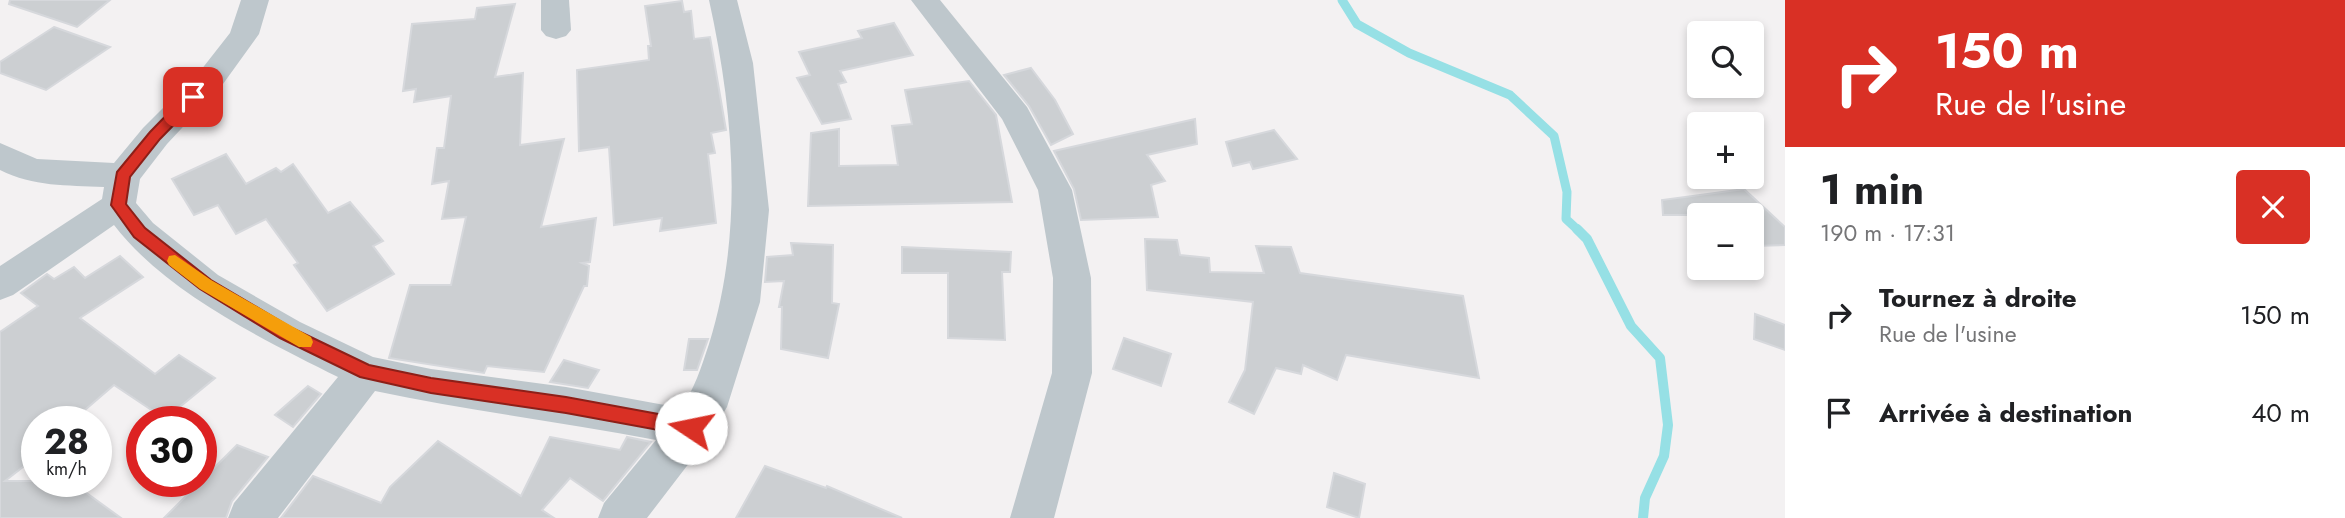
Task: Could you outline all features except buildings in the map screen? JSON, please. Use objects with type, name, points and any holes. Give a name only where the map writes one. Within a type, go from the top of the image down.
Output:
[{"type":"street","points":[[0,285],[120,190],[155,136],[212,77],[244,34],[255,0]]},
{"type":"street","points":[[555,0],[556,30]]},
{"type":"street","points":[[620,518],[691,428],[712,395],[741,302],[751,210],[738,63],[723,0]]},
{"type":"street","points":[[925,0],[1016,115],[1055,190],[1072,278],[1072,373],[1032,518]]},
{"type":"street","points":[[0,155],[31,171],[120,190]]},
{"type":"street","points":[[120,190],[140,233],[205,285],[286,333],[366,372],[431,386],[566,405],[691,428]]},
{"type":"street","points":[[250,518],[306,451],[366,372]]},
{"type":"waterway","points":[[1342,0],[1357,24],[1409,53],[1510,95],[1554,136],[1567,192],[1566,219],[1579,231]]},
{"type":"waterway","points":[[1579,231],[1587,239],[1631,326],[1660,358],[1668,425],[1664,456],[1645,498],[1643,518]]},
{"type":"slow traffic","points":[[175,261],[205,285],[305,342]]},
{"type":"route","points":[[193,97],[155,136],[123,176],[118,205],[140,233],[205,285],[286,333],[366,372],[431,386],[566,405],[691,428]]}]
